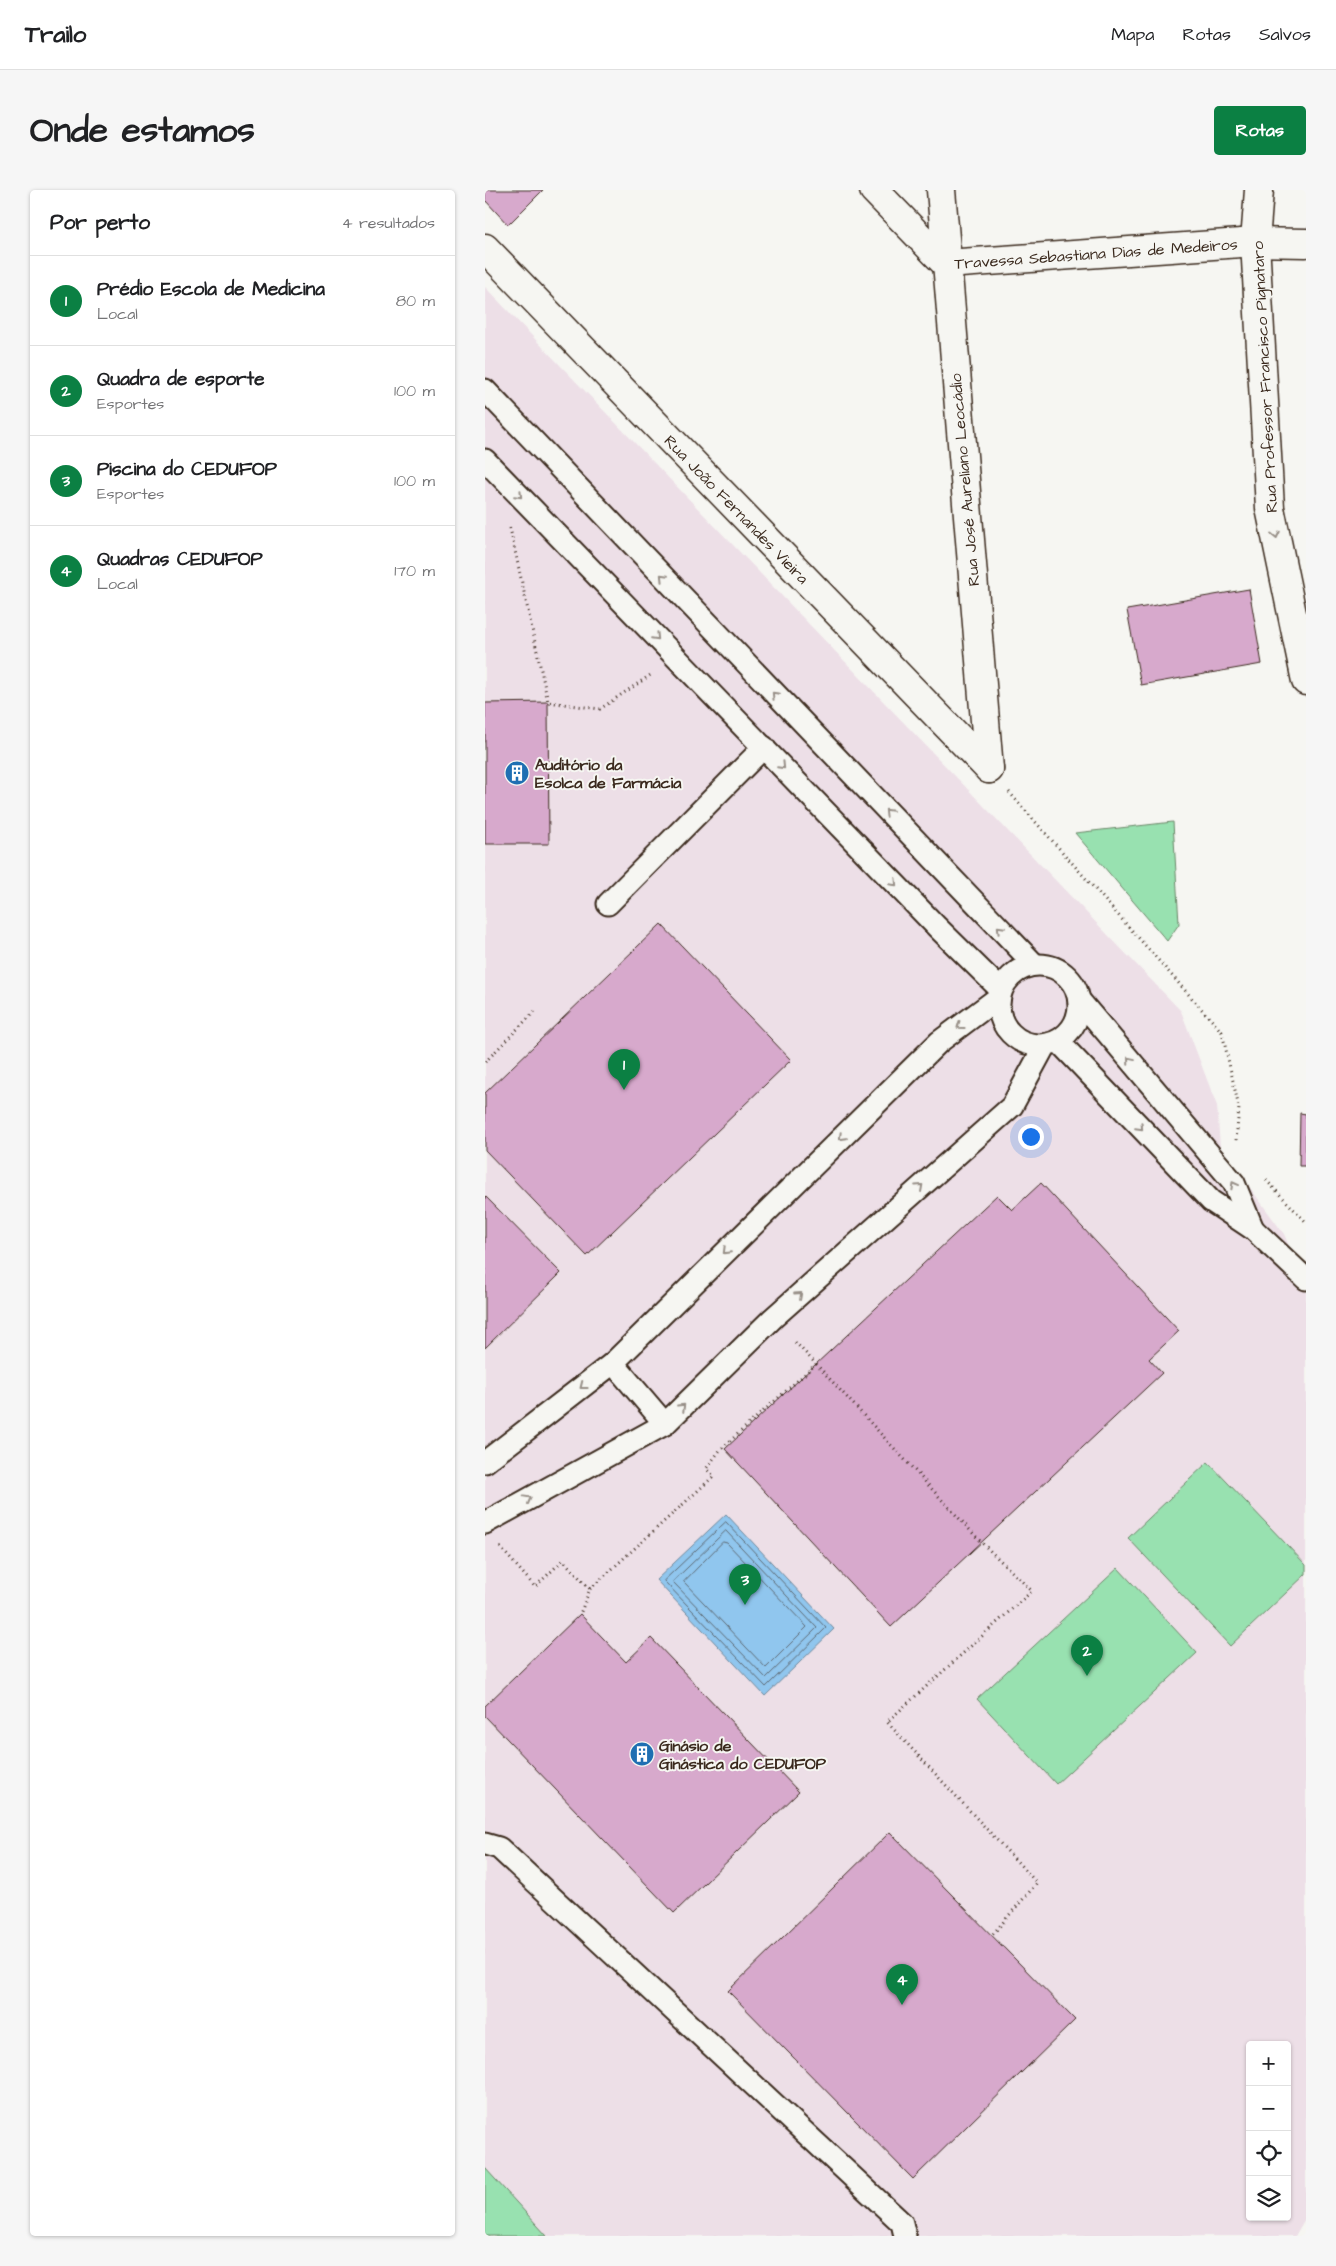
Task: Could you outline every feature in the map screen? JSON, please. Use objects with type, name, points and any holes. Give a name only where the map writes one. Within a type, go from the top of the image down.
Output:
[{"type":"street","points":[[874,190],[945,264]]},
{"type":"street","name":"Rua José Aureliano Leocádio","points":[[941,190],[945,264],[989,769]]},
{"type":"street","name":"Rua Professor Francisco Pignataro","points":[[1259,190],[1255,242],[1270,508],[1306,681]]},
{"type":"street","name":"Travessa Sebastiana Dias de Medeiros","points":[[945,264],[1255,242],[1306,243]]},
{"type":"street","name":"Rua João Fernandes Vieira","points":[[485,248],[989,769]]},
{"type":"lane","points":[[485,390],[1034,964]]},
{"type":"lane","points":[[485,460],[1000,993],[999,1008],[1001,1018],[1014,1036],[1023,1042],[1034,1045],[1051,1043],[1068,1034],[1075,1024],[1079,1012],[1076,988],[1069,978],[1058,969],[1047,965],[1034,964],[1014,973],[1000,993],[939,1042],[613,1363],[485,1462]]},
{"type":"lane","points":[[609,904],[764,747]]},
{"type":"lane","points":[[1079,1000],[1235,1183],[1253,1230]]},
{"type":"lane","points":[[1051,1043],[1211,1201],[1253,1230],[1306,1279]]},
{"type":"lane","points":[[485,1523],[665,1424],[773,1318],[1012,1106],[1051,1043]]},
{"type":"lane","points":[[613,1363],[665,1424]]},
{"type":"lane","points":[[485,1844],[499,1848],[852,2176],[902,2224],[905,2236]]},
{"type":"path","points":[[508,521],[548,702],[600,709],[676,657]]},
{"type":"path","points":[[989,769],[1222,1032],[1239,1108],[1236,1149]]},
{"type":"path","points":[[485,1062],[535,1011]]},
{"type":"path","points":[[1261,1176],[1306,1222]]},
{"type":"path","points":[[773,1318],[982,1543],[1032,1591],[887,1722],[1037,1883],[992,1935]]},
{"type":"path","points":[[580,1614],[590,1590],[714,1476],[707,1469],[721,1449],[816,1364]]},
{"type":"path","points":[[497,1544],[535,1587],[563,1560],[590,1590]]},
{"type":"shaded area","points":[[485,287],[1181,1011],[1217,1106],[1220,1147],[1284,1234],[1306,1288],[1306,2217],[1295,2236],[485,2236]]},
{"type":"green space","points":[[1173,822],[1179,924],[1167,941],[1075,833]]},
{"type":"green space","points":[[1208,1462],[1306,1565],[1306,1574],[1230,1646],[1128,1538]]},
{"type":"green space","points":[[1118,1568],[1197,1653],[1056,1784],[977,1699]]},
{"type":"green space","points":[[485,2168],[547,2236],[485,2236]]},
{"type":"water","points":[[726,1514],[834,1629],[765,1696],[656,1580]]},
{"type":"building","points":[[485,190],[543,190],[508,225],[485,200]]},
{"type":"building","points":[[1249,589],[1262,664],[1141,685],[1127,610]]},
{"type":"building","name":"Auditório da Esolca de Farmácia","points":[[548,702],[549,844],[485,844],[485,703]]},
{"type":"building","points":[[661,924],[791,1060],[587,1256],[485,1150],[485,1093]]},
{"type":"building","points":[[1300,1113],[1306,1114],[1306,1166],[1299,1166]]},
{"type":"building","points":[[1041,1183],[1179,1331],[1149,1359],[1162,1373],[891,1627],[725,1449],[997,1195],[1012,1210]]},
{"type":"building","points":[[485,1196],[561,1273],[485,1348]]},
{"type":"building","name":"Ginásio de Ginástica do CEDUFOP","points":[[580,1614],[626,1662],[651,1638],[799,1792],[674,1913],[485,1716],[485,1706]]},
{"type":"building","points":[[890,1832],[1075,2020],[913,2179],[728,1991]]},
{"type":"place","name":"Auditório da Esolca de Farmácia","points":[[517,773]]},
{"type":"place","name":"Prédio Escola de Medicina","points":[[624,1090]]},
{"type":"place","name":"Piscina do CEDUFOP","points":[[745,1605]]},
{"type":"place","name":"Quadra de esporte","points":[[1087,1676]]},
{"type":"place","name":"Ginásio de Ginástica do CEDUFOP","points":[[642,1754]]},
{"type":"place","name":"Quadras CEDUFOP","points":[[902,2005]]}]
